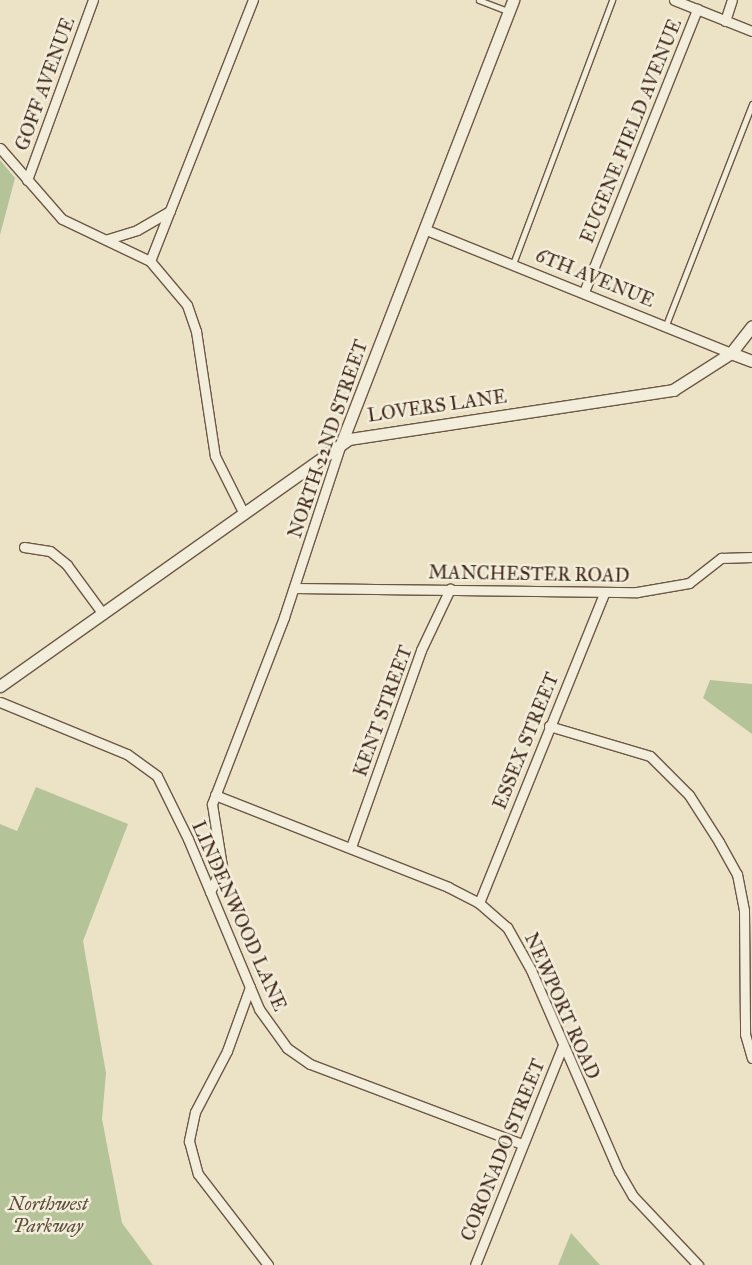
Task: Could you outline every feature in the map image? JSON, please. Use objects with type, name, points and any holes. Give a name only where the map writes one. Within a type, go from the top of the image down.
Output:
[{"type":"street","name":"GOFF AVENUE","points":[[27,180],[93,0]]},
{"type":"street","points":[[150,261],[253,0]]},
{"type":"street","name":"NORTH 22ND STREET","points":[[210,892],[222,866],[210,812],[215,795],[295,588],[342,444],[513,0]]},
{"type":"street","points":[[674,0],[752,31]]},
{"type":"street","points":[[725,20],[732,0]]},
{"type":"street","name":"EUGENE FIELD AVENUE","points":[[584,292],[697,9]]},
{"type":"street","points":[[0,148],[62,219],[108,239],[150,261],[187,305],[196,331],[215,456],[244,514]]},
{"type":"street","points":[[108,239],[137,230],[170,211]]},
{"type":"street","name":"6TH AVENUE","points":[[424,229],[752,361]]},
{"type":"street","name":"LOVERS LANE","points":[[0,686],[342,444],[362,433],[673,390],[731,353],[752,326]]},
{"type":"street","points":[[24,547],[50,551],[67,565],[103,614]]},
{"type":"street","name":"MANCHESTER ROAD","points":[[295,588],[450,589],[604,593],[674,589],[690,583],[721,558],[752,557]]},
{"type":"street","name":"KENT STREET","points":[[351,847],[421,650],[450,589]]},
{"type":"street","name":"ESSEX STREET","points":[[478,902],[604,593]]},
{"type":"street","name":"LINDENWOOD LANE","points":[[0,702],[150,768],[167,792],[250,987],[271,1028],[287,1048],[310,1064],[522,1144]]},
{"type":"street","points":[[550,726],[650,756],[690,795],[714,834],[737,874],[744,910],[745,1034],[752,1058]]},
{"type":"street","name":"NEWPORT ROAD","points":[[215,795],[351,847],[478,902],[517,941],[562,1047],[633,1196],[698,1265]]},
{"type":"street","points":[[250,987],[227,1051],[195,1112],[189,1141],[198,1174],[268,1265]]},
{"type":"street","name":"CORONADO STREET","points":[[476,1265],[522,1144],[562,1047]]},
{"type":"lane","points":[[479,0],[509,12]]},
{"type":"lane","points":[[513,264],[612,0]]},
{"type":"lane","points":[[666,325],[752,104]]},
{"type":"green space","points":[[0,160],[15,178],[0,235]]},
{"type":"green space","points":[[710,680],[752,684],[752,734],[703,698]]},
{"type":"green space","name":"Northwest Parkway","points":[[36,787],[128,824],[83,941],[106,1073],[102,1119],[122,1223],[153,1265],[0,1265],[0,824],[17,831]]},
{"type":"green space","points":[[571,1233],[600,1265],[558,1265]]}]
